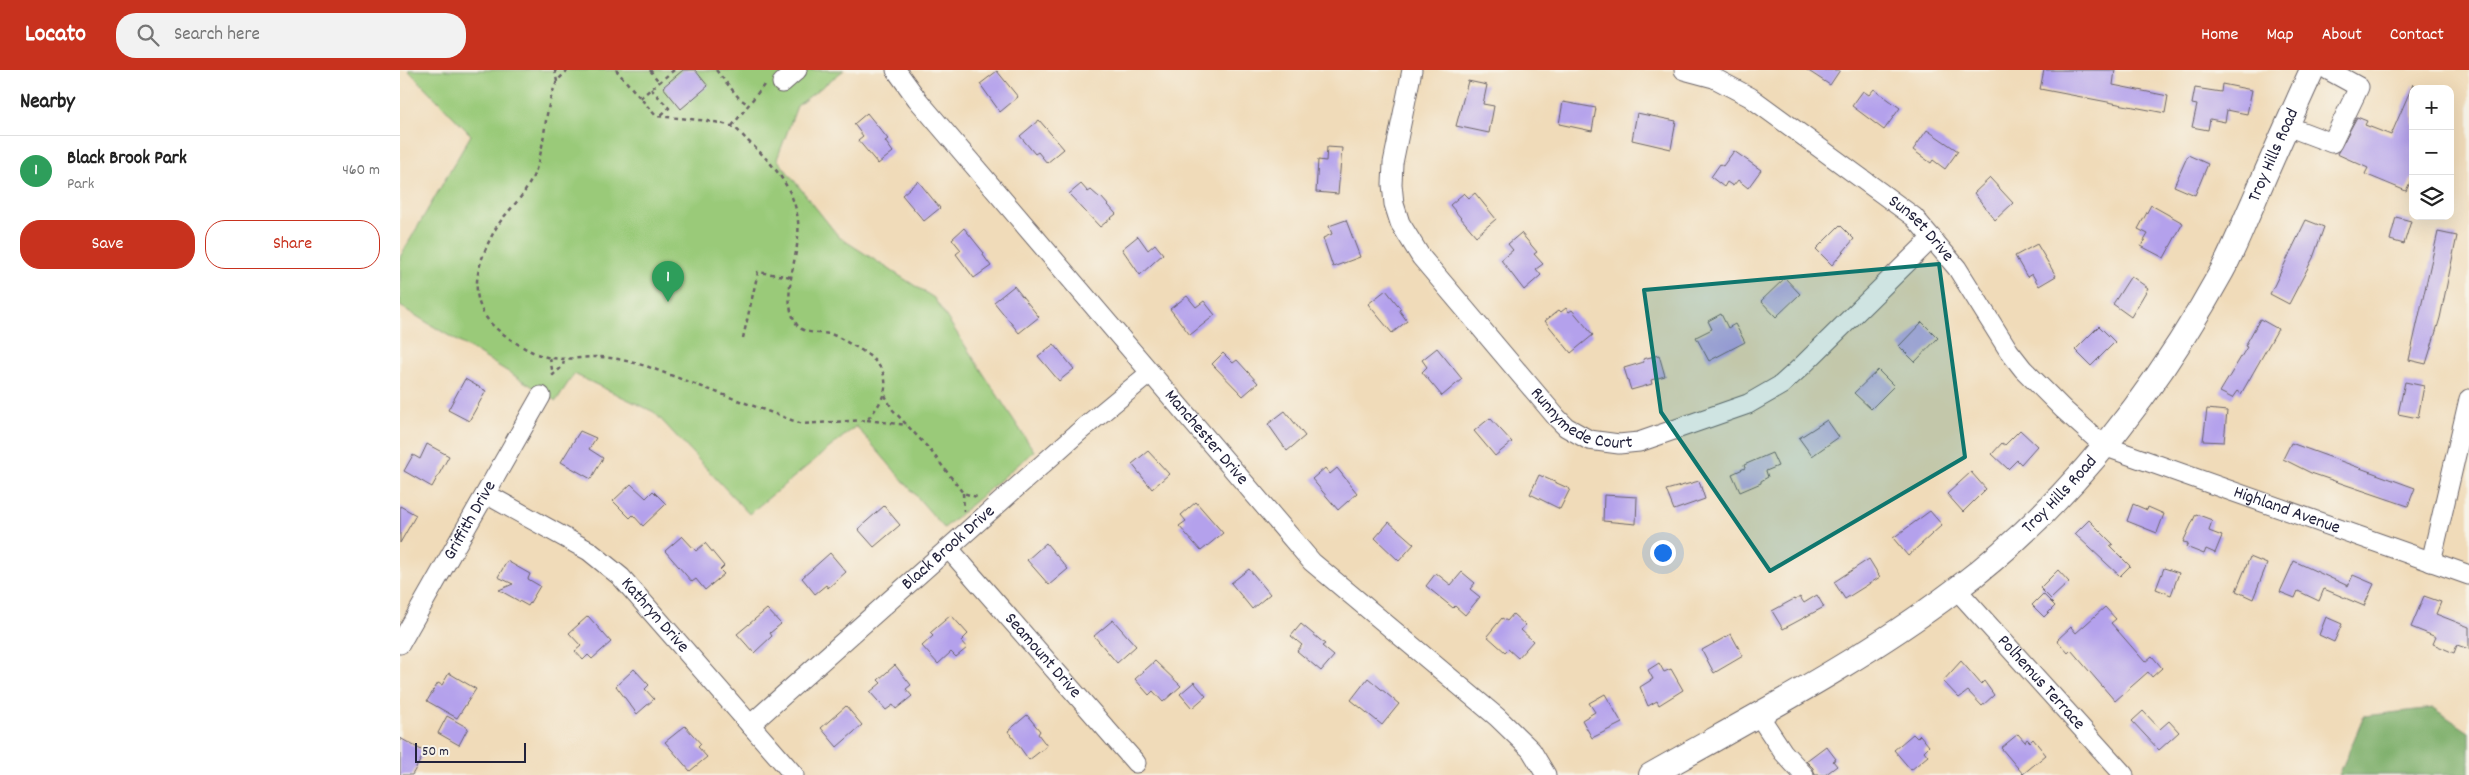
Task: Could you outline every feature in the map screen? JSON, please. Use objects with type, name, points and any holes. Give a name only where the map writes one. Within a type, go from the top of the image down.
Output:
[{"type":"main road","name":"Troy Hills Road","points":[[1651,775],[1830,673],[1914,621],[1957,590],[2018,537],[2083,472],[2176,349],[2223,269],[2312,70]]},
{"type":"street","points":[[773,84],[797,70]]},
{"type":"street","name":"Runnymede Court","points":[[1412,70],[1393,163],[1393,197],[1400,223],[1421,258],[1557,418],[1566,427],[1589,440],[1619,444],[1649,440],[1748,404],[1781,385],[1932,238]]},
{"type":"street","name":"Sunset Drive","points":[[1684,70],[1714,78],[1750,97],[1914,217],[1957,268],[2009,351],[2023,369],[2104,446]]},
{"type":"street","points":[[2287,126],[2332,143],[2359,87],[2328,70]]},
{"type":"street","name":"Manchester Drive","points":[[906,74],[1150,373],[1312,562],[1497,717],[1531,750],[1546,775]]},
{"type":"street","name":"Black Brook Drive","points":[[750,725],[1081,430],[1150,373]]},
{"type":"street","name":"Griffith Drive","points":[[400,644],[546,389]]},
{"type":"street","points":[[2431,562],[2469,399]]},
{"type":"street","name":"Highland Avenue","points":[[2104,446],[2469,575]]},
{"type":"street","name":"Kathryn Drive","points":[[486,494],[572,540],[606,563],[621,577],[794,775]]},
{"type":"street","name":"Seamount Drive","points":[[949,549],[1136,763]]},
{"type":"street","name":"Polhemus Terrace","points":[[1957,590],[2124,775]]},
{"type":"street","points":[[1758,714],[1784,752],[1804,775]]},
{"type":"path","points":[[555,70],[557,82],[544,146],[535,174],[528,188],[497,228],[483,256],[477,286],[481,314],[494,327],[530,350],[550,358],[598,357],[646,366],[802,424],[867,420],[907,425]]},
{"type":"path","points":[[557,82],[568,70]]},
{"type":"path","points":[[616,70],[656,116],[732,126],[761,153],[786,183],[798,212],[798,238],[792,277],[790,308],[796,324],[810,332],[831,334],[868,354],[883,372],[885,395],[892,409],[931,451],[963,493],[973,497],[988,498]]},
{"type":"path","points":[[650,70],[659,82]]},
{"type":"path","points":[[640,98],[674,70]]},
{"type":"path","points":[[716,70],[739,98],[749,105]]},
{"type":"path","points":[[732,126],[749,105],[773,84]]},
{"type":"path","points":[[651,88],[669,108],[660,116]]},
{"type":"path","points":[[743,338],[758,272],[792,277]]},
{"type":"path","points":[[550,358],[553,375]]},
{"type":"path","points":[[546,389],[553,375],[563,366],[564,359]]},
{"type":"path","points":[[867,420],[880,405],[885,395]]},
{"type":"path","points":[[963,493],[964,518]]},
{"type":"highlighted area","points":[[1939,264],[1965,457],[1770,571],[1661,412],[1644,290]]},
{"type":"green space","points":[[408,70],[844,70],[797,106],[777,159],[839,237],[934,298],[1034,451],[944,528],[856,426],[749,514],[654,412],[574,374],[556,401],[400,306],[400,257],[471,135]]},
{"type":"green space","points":[[2433,708],[2469,732],[2469,775],[2339,775],[2364,716]]},
{"type":"building","points":[[683,70],[695,70],[708,86],[681,109],[663,87]]},
{"type":"building","points":[[1807,70],[1840,70],[1830,85]]},
{"type":"building","points":[[2044,70],[2115,70],[2113,85],[2168,96],[2165,113],[2040,89]]},
{"type":"building","points":[[997,71],[1018,97],[1000,112],[980,84]]},
{"type":"building","points":[[1468,81],[1487,85],[1483,104],[1494,106],[1489,133],[1456,126]]},
{"type":"building","points":[[2222,84],[2252,90],[2247,114],[2227,110],[2225,122],[2210,119],[2208,130],[2192,127],[2197,105],[2192,104],[2195,88],[2221,92]]},
{"type":"building","points":[[1874,89],[1900,108],[1884,130],[1852,106],[1863,91],[1869,95]]},
{"type":"building","points":[[2409,93],[2409,185],[2406,191],[2365,174],[2368,168],[2337,154],[2357,117],[2367,121],[2365,125],[2391,135]]},
{"type":"building","points":[[1563,102],[1596,108],[1592,131],[1559,124]]},
{"type":"building","points":[[867,113],[888,139],[885,141],[893,152],[878,164],[858,140],[863,136],[854,124]]},
{"type":"building","points":[[1637,113],[1676,121],[1671,149],[1632,140]]},
{"type":"building","points":[[1039,120],[1064,149],[1047,163],[1038,152],[1035,154],[1020,136]]},
{"type":"building","points":[[1927,130],[1958,151],[1945,169],[1933,160],[1931,163],[1913,150]]},
{"type":"building","points":[[1327,147],[1342,148],[1338,194],[1316,192],[1318,160],[1326,161]]},
{"type":"building","points":[[1734,151],[1761,170],[1748,188],[1738,180],[1733,186],[1727,182],[1724,187],[1711,177],[1720,164],[1723,166]]},
{"type":"building","points":[[2188,155],[2208,164],[2195,195],[2174,186]]},
{"type":"building","points":[[1990,178],[2013,203],[1995,220],[1974,193]]},
{"type":"building","points":[[918,181],[940,208],[924,221],[902,195]]},
{"type":"building","points":[[1081,184],[1088,192],[1091,190],[1101,197],[1116,214],[1100,227],[1069,194]]},
{"type":"building","points":[[1464,193],[1469,198],[1475,193],[1496,219],[1476,236],[1450,205]]},
{"type":"building","points":[[2151,205],[2183,223],[2164,258],[2141,246],[2148,234],[2138,229]]},
{"type":"building","points":[[2396,217],[2411,221],[2404,244],[2390,240]]},
{"type":"building","points":[[1346,220],[1360,257],[1333,267],[1323,238],[1332,234],[1329,226]]},
{"type":"building","points":[[2306,220],[2324,227],[2313,258],[2289,304],[2270,294]]},
{"type":"building","points":[[1840,225],[1854,239],[1832,265],[1816,249]]},
{"type":"building","points":[[964,228],[984,253],[983,255],[991,266],[974,278],[956,254],[961,250],[952,239]]},
{"type":"building","points":[[2438,232],[2457,236],[2440,318],[2426,364],[2409,360]]},
{"type":"building","points":[[1521,233],[1537,252],[1534,254],[1543,264],[1536,269],[1541,275],[1524,290],[1501,260],[1513,250],[1508,244]]},
{"type":"building","points":[[1138,236],[1148,250],[1155,244],[1163,254],[1140,275],[1122,249]]},
{"type":"building","points":[[2037,244],[2056,276],[2039,286],[2032,274],[2027,277],[2015,256]]},
{"type":"building","points":[[2131,276],[2148,288],[2131,317],[2113,304]]},
{"type":"building","points":[[1785,278],[1800,294],[1776,317],[1761,301]]},
{"type":"building","points":[[1014,286],[1039,317],[1019,333],[994,302]]},
{"type":"building","points":[[1386,290],[1401,309],[1399,310],[1407,321],[1392,333],[1368,304]]},
{"type":"building","points":[[1187,296],[1196,307],[1204,301],[1215,315],[1190,335],[1170,309]]},
{"type":"building","points":[[1566,308],[1569,312],[1572,310],[1593,335],[1571,353],[1545,321],[1559,310],[1561,312]]},
{"type":"building","points":[[1721,314],[1728,328],[1735,324],[1745,342],[1709,361],[1696,337],[1712,329],[1708,321]]},
{"type":"building","points":[[2260,319],[2278,329],[2241,394],[2237,391],[2232,398],[2220,392],[2247,347],[2245,346]]},
{"type":"building","points":[[1922,322],[1938,338],[1915,362],[1899,346]]},
{"type":"building","points":[[2099,326],[2115,342],[2091,366],[2075,350]]},
{"type":"building","points":[[1054,344],[1074,369],[1059,381],[1038,356]]},
{"type":"building","points":[[1437,348],[1462,379],[1442,396],[1422,372],[1427,367],[1422,360]]},
{"type":"building","points":[[1223,353],[1233,363],[1237,360],[1258,383],[1243,396],[1212,364]]},
{"type":"building","points":[[1659,355],[1665,376],[1651,380],[1652,384],[1631,390],[1624,368],[1644,362],[1643,359]]},
{"type":"building","points":[[1878,370],[1894,386],[1871,409],[1854,393]]},
{"type":"building","points":[[465,379],[486,391],[469,421],[448,410]]},
{"type":"building","points":[[2405,382],[2424,386],[2418,418],[2398,414]]},
{"type":"building","points":[[2207,409],[2227,411],[2224,442],[2203,441]]},
{"type":"building","points":[[1285,411],[1305,436],[1287,451],[1268,424]]},
{"type":"building","points":[[1490,418],[1512,442],[1495,456],[1474,431]]},
{"type":"building","points":[[1827,420],[1839,437],[1812,456],[1799,438]]},
{"type":"building","points":[[2020,430],[2037,446],[2021,464],[2017,460],[2008,469],[1992,454],[2002,443],[2005,445]]},
{"type":"building","points":[[580,431],[596,438],[589,449],[603,458],[591,479],[561,462]]},
{"type":"building","points":[[2291,443],[2415,488],[2408,506],[2311,473],[2283,459]]},
{"type":"building","points":[[427,444],[449,456],[432,487],[404,471],[413,455],[420,459]]},
{"type":"building","points":[[1148,451],[1169,474],[1152,489],[1132,464]]},
{"type":"building","points":[[1772,453],[1778,466],[1766,471],[1768,477],[1761,481],[1761,483],[1740,492],[1732,474],[1745,468],[1744,465]]},
{"type":"building","points":[[1325,468],[1330,474],[1337,468],[1357,493],[1338,510],[1312,479]]},
{"type":"building","points":[[1971,472],[1986,489],[1963,512],[1947,494]]},
{"type":"building","points":[[1539,475],[1570,489],[1560,509],[1530,494]]},
{"type":"building","points":[[1699,481],[1705,499],[1674,510],[1666,490]]},
{"type":"building","points":[[631,484],[646,498],[653,491],[666,504],[643,526],[633,515],[630,518],[613,501]]},
{"type":"building","points":[[1604,495],[1637,497],[1636,524],[1603,521]]},
{"type":"building","points":[[1196,502],[1223,533],[1201,551],[1179,526],[1186,521],[1181,515]]},
{"type":"building","points":[[2133,504],[2147,510],[2148,507],[2164,514],[2157,533],[2127,521]]},
{"type":"building","points":[[400,506],[416,515],[400,543]]},
{"type":"building","points":[[884,506],[900,525],[874,547],[858,529]]},
{"type":"building","points":[[1930,511],[1942,525],[1908,556],[1893,538]]},
{"type":"building","points":[[2196,514],[2212,520],[2209,531],[2222,536],[2215,553],[2206,549],[2204,554],[2186,547],[2188,543],[2183,542]]},
{"type":"building","points":[[2089,520],[2113,544],[2110,546],[2130,566],[2120,576],[2075,534]]},
{"type":"building","points":[[1389,522],[1414,544],[1399,561],[1375,538]]},
{"type":"building","points":[[682,536],[696,551],[705,543],[724,566],[720,570],[724,574],[705,590],[696,579],[692,582],[665,551]]},
{"type":"building","points":[[1046,543],[1068,569],[1049,585],[1027,560]]},
{"type":"building","points":[[830,553],[846,572],[828,588],[826,585],[815,594],[802,578]]},
{"type":"building","points":[[2250,557],[2267,564],[2253,599],[2236,591]]},
{"type":"building","points":[[1869,559],[1880,577],[1845,599],[1834,582]]},
{"type":"building","points":[[507,561],[530,574],[528,579],[540,586],[528,606],[499,590],[513,584],[498,577]]},
{"type":"building","points":[[2294,561],[2348,586],[2353,575],[2374,584],[2364,606],[2324,589],[2319,601],[2298,591],[2295,598],[2280,592]]},
{"type":"building","points":[[2164,568],[2179,573],[2171,595],[2156,589]]},
{"type":"building","points":[[1249,569],[1270,594],[1252,609],[1231,583]]},
{"type":"building","points":[[2058,570],[2069,582],[2051,599],[2040,588]]},
{"type":"building","points":[[1462,572],[1475,583],[1470,589],[1480,597],[1465,615],[1455,606],[1453,608],[1426,586],[1436,573],[1451,585]]},
{"type":"building","points":[[2043,594],[2055,606],[2044,617],[2032,605]]},
{"type":"building","points":[[1817,595],[1824,607],[1783,629],[1772,611],[1794,599],[1800,597],[1804,603]]},
{"type":"building","points":[[2424,596],[2441,602],[2436,614],[2469,627],[2469,649],[2457,645],[2454,653],[2433,644],[2436,637],[2411,627]]},
{"type":"building","points":[[2105,607],[2116,619],[2111,623],[2145,662],[2152,656],[2162,668],[2152,677],[2148,672],[2115,701],[2071,650],[2068,653],[2057,640],[2071,627],[2076,633]]},
{"type":"building","points":[[767,609],[781,624],[770,633],[772,636],[754,653],[737,634]]},
{"type":"building","points":[[1513,614],[1525,625],[1521,630],[1533,641],[1518,658],[1508,649],[1505,652],[1487,636],[1502,618],[1507,621]]},
{"type":"building","points":[[951,615],[968,634],[961,641],[967,648],[956,657],[951,652],[938,664],[922,646],[933,636],[930,633]]},
{"type":"building","points":[[588,616],[611,642],[592,659],[588,655],[583,660],[575,651],[581,646],[569,633]]},
{"type":"building","points":[[2326,617],[2342,624],[2334,642],[2319,635]]},
{"type":"building","points":[[1113,620],[1136,646],[1117,663],[1094,636]]},
{"type":"building","points":[[1301,624],[1325,644],[1322,646],[1334,656],[1321,671],[1297,651],[1302,645],[1291,636]]},
{"type":"building","points":[[1731,634],[1743,656],[1714,673],[1702,650]]},
{"type":"building","points":[[1155,661],[1181,686],[1163,702],[1153,691],[1149,695],[1135,679]]},
{"type":"building","points":[[1961,661],[1981,684],[1984,681],[1994,695],[1982,706],[1968,691],[1959,698],[1943,681]]},
{"type":"building","points":[[1659,663],[1664,672],[1671,669],[1683,690],[1659,705],[1657,701],[1648,706],[1640,687],[1653,679],[1648,670]]},
{"type":"building","points":[[895,665],[911,685],[906,689],[912,696],[896,709],[893,705],[886,710],[870,692],[881,683],[878,680]]},
{"type":"building","points":[[634,669],[649,685],[645,689],[654,699],[637,714],[616,686]]},
{"type":"building","points":[[449,673],[476,689],[457,718],[427,701],[438,683],[442,685]]},
{"type":"building","points":[[1368,678],[1399,704],[1382,725],[1351,700]]},
{"type":"building","points":[[1194,682],[1206,696],[1192,708],[1180,694]]},
{"type":"building","points":[[1605,694],[1622,723],[1592,738],[1582,720],[1595,712],[1589,703]]},
{"type":"building","points":[[846,706],[862,725],[837,747],[821,728]]},
{"type":"building","points":[[2143,711],[2160,729],[2169,721],[2179,732],[2159,750],[2132,721]]},
{"type":"building","points":[[1027,715],[1040,731],[1038,734],[1047,746],[1029,760],[1008,731]]},
{"type":"building","points":[[447,716],[468,728],[459,745],[438,733]]},
{"type":"building","points":[[685,726],[701,744],[698,747],[707,757],[690,771],[665,742]]},
{"type":"building","points":[[1913,734],[1917,738],[1920,735],[1929,746],[1924,751],[1928,756],[1911,770],[1894,750]]},
{"type":"building","points":[[2018,734],[2025,742],[2027,739],[2030,742],[2033,739],[2046,755],[2023,774],[2001,748]]},
{"type":"building","points":[[400,738],[425,752],[412,775],[400,775]]},
{"type":"building","points":[[1826,746],[1836,759],[1833,761],[1837,766],[1825,775],[1815,775],[1813,768],[1806,761]]},
{"type":"place","name":"Black Brook Park","points":[[668,302]]}]
